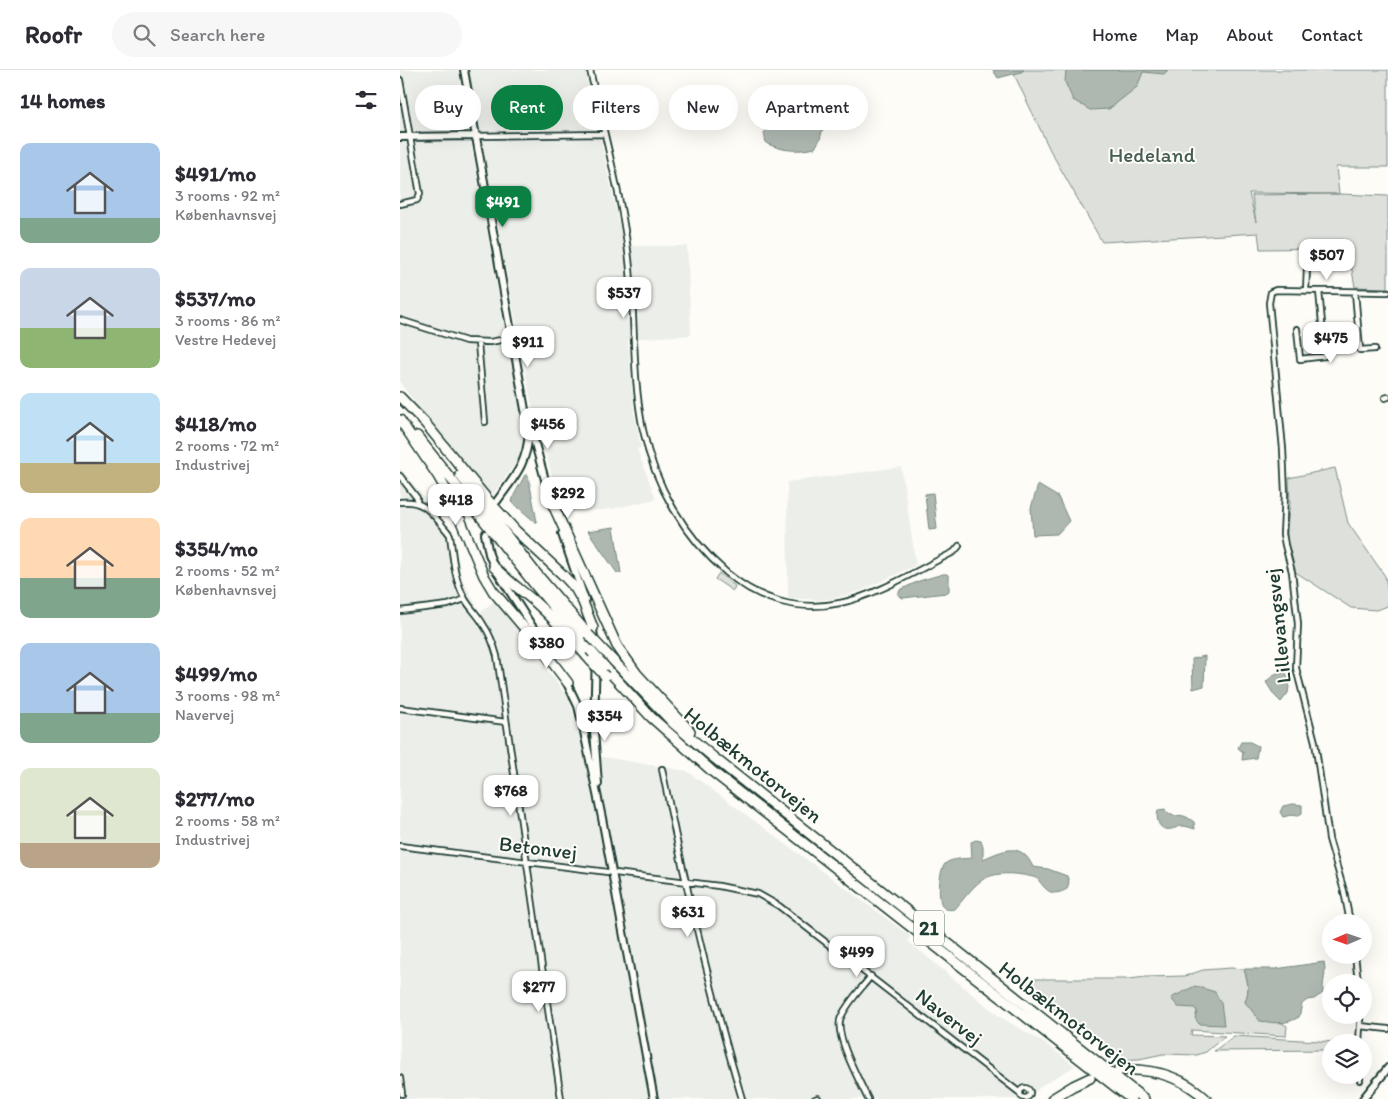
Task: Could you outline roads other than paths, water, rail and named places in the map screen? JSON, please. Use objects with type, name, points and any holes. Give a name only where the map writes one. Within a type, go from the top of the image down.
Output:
[{"type":"highway","name":"Holbækmotorvejen","points":[[400,397],[535,572],[591,631],[606,652],[673,723],[1144,1099]]},
{"type":"highway","points":[[400,397],[425,423],[516,532],[575,588],[583,602],[591,631]]},
{"type":"highway","name":"Holbækmotorvejen","points":[[400,414],[535,585],[604,666],[651,717],[721,778],[1131,1099]]},
{"type":"highway","points":[[400,420],[452,500],[484,576],[493,591],[568,683]]},
{"type":"highway","points":[[549,496],[617,646],[636,674],[714,757]]},
{"type":"highway","points":[[494,567],[559,625],[605,676],[668,737],[687,749]]},
{"type":"highway","points":[[1119,1070],[1150,1070],[1168,1075],[1184,1082],[1206,1099]]},
{"type":"highway","points":[[1052,1099],[1090,1078]]},
{"type":"main road","points":[[464,70],[529,432],[525,458],[519,470],[497,501]]},
{"type":"main road","points":[[400,137],[476,136]]},
{"type":"main road","points":[[526,410],[549,496],[588,609],[596,650],[594,740],[601,812]]},
{"type":"main road","points":[[485,534],[488,554],[494,567],[568,683],[578,706],[601,812],[654,1099]]},
{"type":"main road","points":[[1364,1099],[1388,1068]]},
{"type":"street","points":[[590,70],[628,252],[643,430],[652,462],[663,489],[684,527],[715,562],[740,584],[770,599],[805,606],[836,604],[862,596],[954,552],[959,546]]},
{"type":"street","points":[[400,80],[420,194],[418,200],[400,204]]},
{"type":"street","points":[[476,136],[604,134]]},
{"type":"street","points":[[1307,268],[1306,291],[1388,292]]},
{"type":"street","name":"Lillevangsvej","points":[[1306,291],[1276,290],[1271,292],[1269,304],[1284,458],[1283,534],[1292,572],[1298,624],[1296,668],[1315,742],[1329,839],[1348,914]]},
{"type":"street","points":[[1297,329],[1300,359],[1325,356],[1319,291]]},
{"type":"street","points":[[1355,292],[1360,350],[1376,349]]},
{"type":"street","points":[[400,320],[461,340],[478,343],[512,338]]},
{"type":"street","points":[[478,343],[485,422]]},
{"type":"street","points":[[400,476],[417,498],[417,502]]},
{"type":"street","points":[[400,502],[417,502],[428,510],[450,535],[454,568],[459,586],[465,598],[484,624],[493,643],[499,665],[561,1099]]},
{"type":"street","points":[[400,611],[448,605],[465,598]]},
{"type":"street","points":[[400,708],[506,722]]},
{"type":"street","points":[[662,769],[685,882],[713,999],[742,1099]]},
{"type":"street","name":"Betonvej","points":[[400,846],[612,874]]},
{"type":"street","name":"Navervej","points":[[612,874],[739,889],[758,894],[779,906],[1020,1093]]},
{"type":"street","points":[[868,1099],[840,1038],[839,1026],[841,1016],[871,976]]},
{"type":"street","points":[[1360,1034],[1360,1026],[1388,1029]]},
{"type":"street","points":[[400,1078],[402,1094]]},
{"type":"park label","name":"Hedeland","points":[[1152,155]]}]
